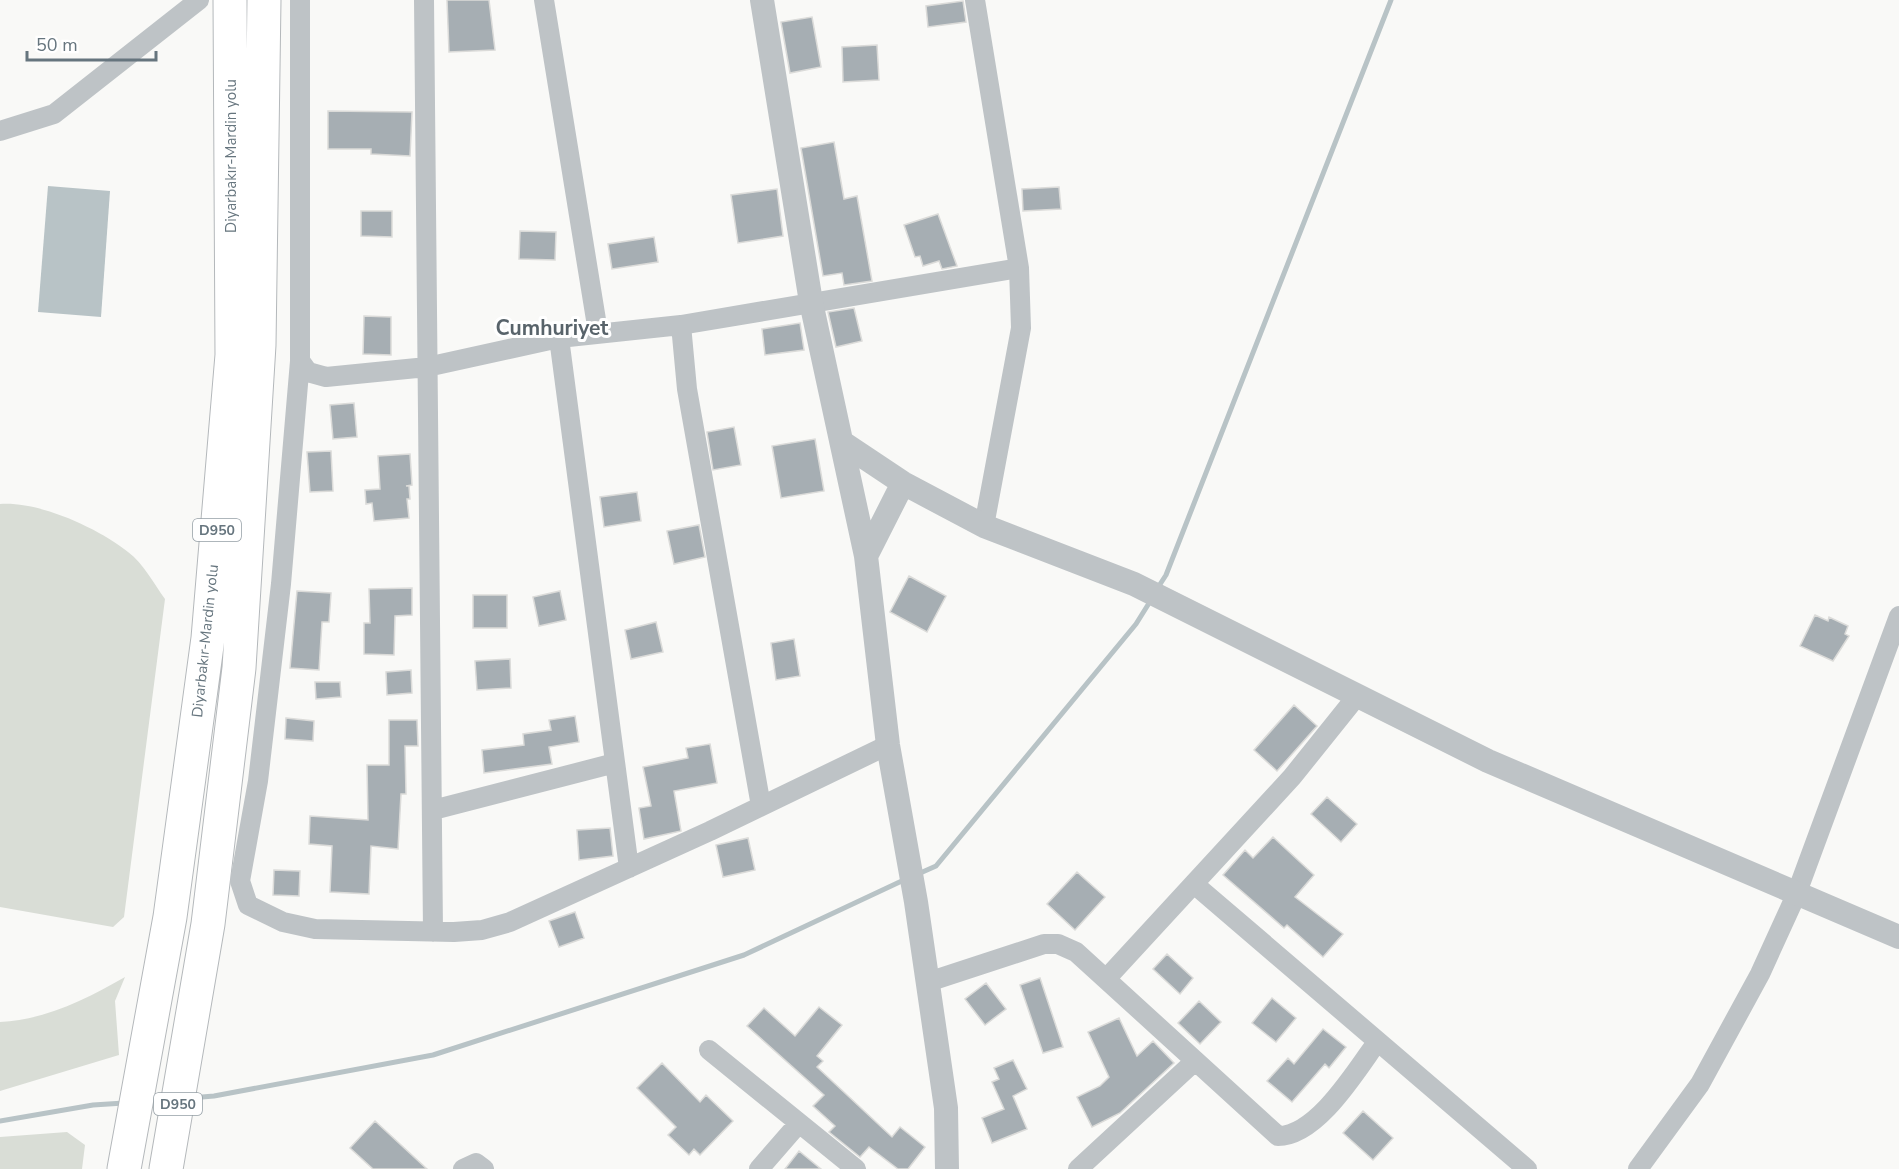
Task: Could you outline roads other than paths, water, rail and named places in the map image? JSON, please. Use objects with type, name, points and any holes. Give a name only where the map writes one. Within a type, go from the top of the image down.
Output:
[{"type":"highway","name":"Diyarbakır-Mardin yolu","points":[[126,1156],[170,917],[208,638],[231,366],[230,0]]},
{"type":"highway","name":"Diyarbakır-Mardin yolu","points":[[168,1160],[208,924],[239,668],[259,345],[264,0]]},
{"type":"street","points":[[0,131],[54,114],[199,0]]},
{"type":"street","points":[[300,0],[300,361],[281,584],[258,781],[240,881],[248,905],[283,922],[315,929],[433,932],[482,930],[510,922],[629,868],[888,745]]},
{"type":"street","points":[[424,0],[433,932]]},
{"type":"street","points":[[544,0],[598,332]]},
{"type":"street","points":[[762,0],[811,302],[866,556],[888,745],[916,902],[946,1108],[947,1169]]},
{"type":"street","points":[[975,0],[1019,268],[1021,328],[984,526]]},
{"type":"street","points":[[300,361],[308,372],[326,377],[427,367],[559,338],[598,332],[681,325],[1019,268]]},
{"type":"street","points":[[681,325],[687,389],[761,806]]},
{"type":"street","points":[[559,338],[629,868]]},
{"type":"street","points":[[843,443],[903,483],[984,526],[1134,584],[1488,761],[1796,895],[1899,937]]},
{"type":"street","points":[[866,556],[903,483]]},
{"type":"street","points":[[1638,1169],[1700,1084],[1760,974],[1796,895],[1899,616]]},
{"type":"street","points":[[1106,980],[1292,777],[1357,696]]},
{"type":"street","points":[[433,810],[615,764]]},
{"type":"street","points":[[1194,884],[1527,1169]]},
{"type":"street","points":[[928,982],[1044,944],[1058,944],[1076,952],[1278,1136],[1304,1130],[1343,1089],[1377,1041]]},
{"type":"street","points":[[709,1050],[856,1169]]},
{"type":"street","points":[[1078,1169],[1195,1061]]},
{"type":"street","points":[[759,1169],[799,1123]]},
{"type":"street","points":[[463,1169],[476,1163],[484,1169]]},
{"type":"waterway","points":[[1157,589],[1166,575],[1391,0]]},
{"type":"waterway","points":[[918,874],[936,866],[1136,624],[1151,600]]},
{"type":"waterway","points":[[190,1098],[214,1096],[433,1055],[744,955],[906,879]]},
{"type":"waterway","points":[[0,1121],[93,1105],[124,1103]]},
{"type":"district","name":"Cumhuriyet","points":[[552,328]]}]
